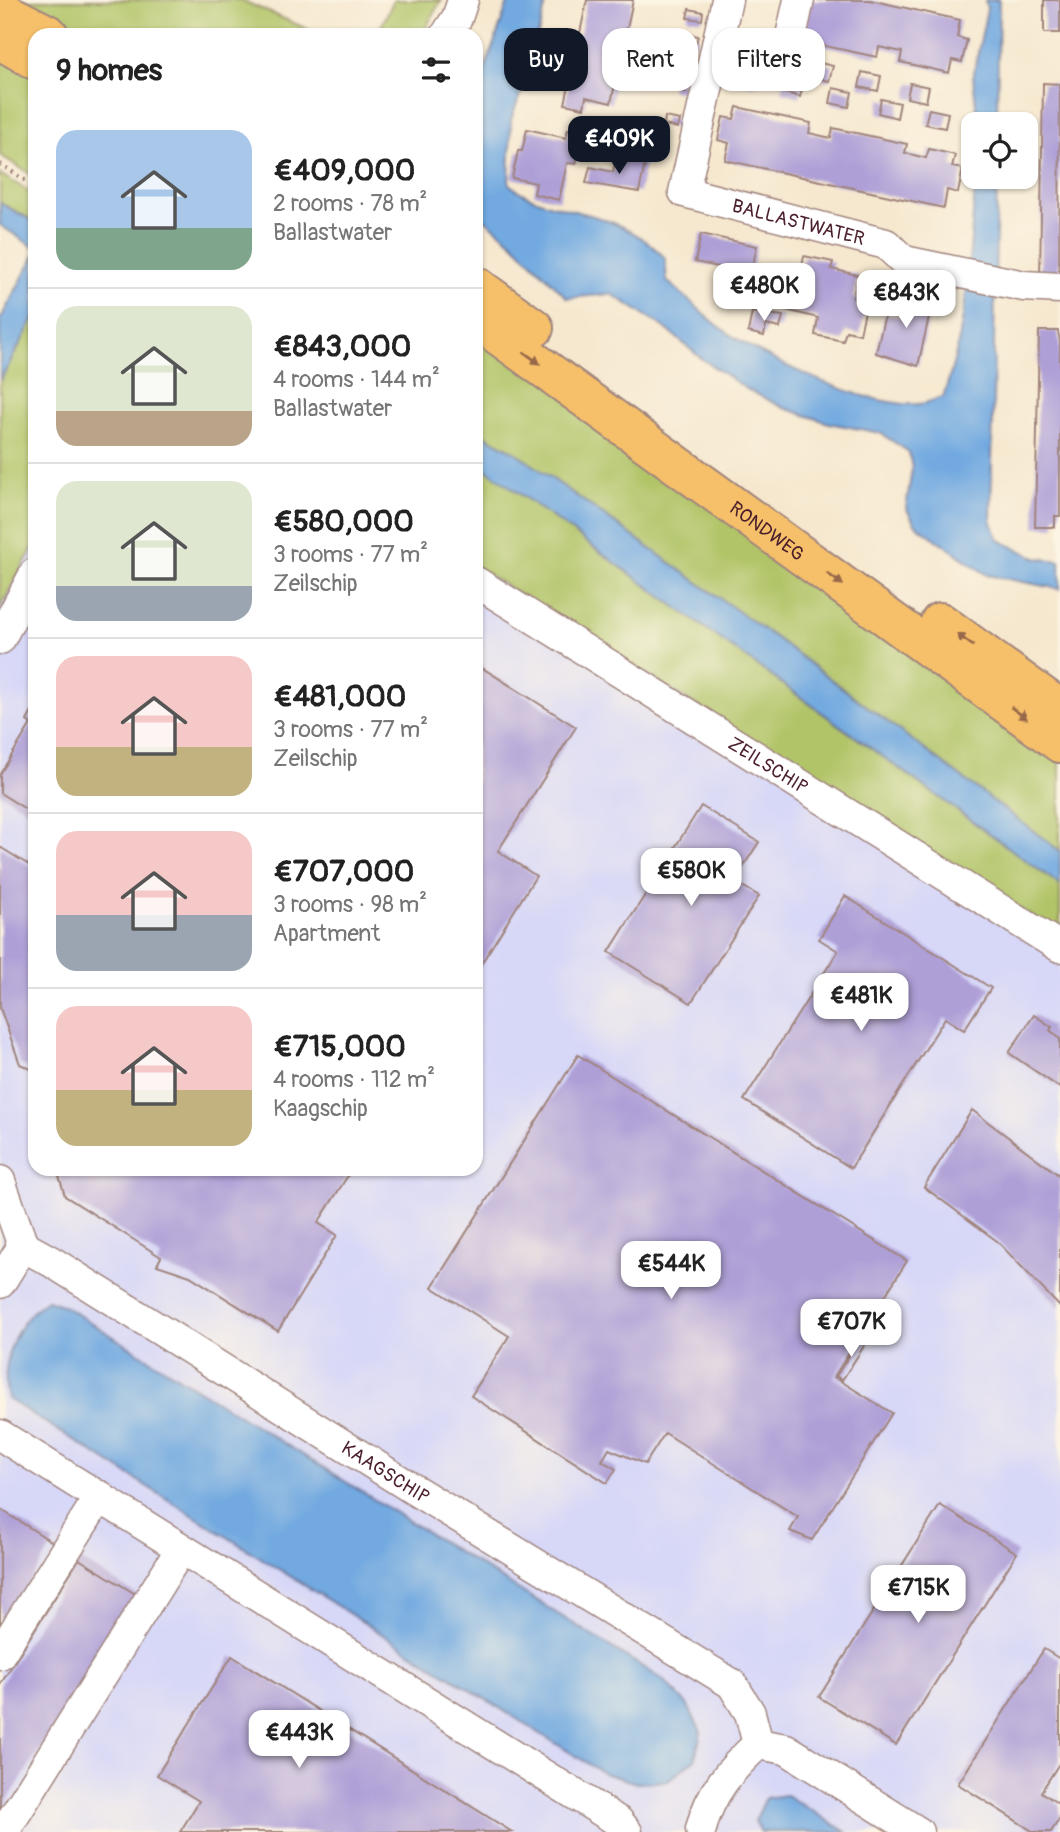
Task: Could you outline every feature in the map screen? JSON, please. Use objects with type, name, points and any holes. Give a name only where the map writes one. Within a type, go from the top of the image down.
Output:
[{"type":"main road","points":[[0,10],[35,28]]},
{"type":"main road","points":[[0,40],[28,56]]},
{"type":"main road","name":"RONDWEG","points":[[483,291],[1060,709]]},
{"type":"main road","name":"RONDWEG","points":[[483,324],[1060,743]]},
{"type":"street","points":[[451,28],[463,0]]},
{"type":"street","name":"BALLASTWATER","points":[[721,28],[727,0]]},
{"type":"street","points":[[793,28],[799,0]]},
{"type":"street","name":"BALLASTWATER","points":[[712,68],[684,192],[886,244],[904,261],[1024,286],[1060,288]]},
{"type":"street","points":[[0,639],[28,586]]},
{"type":"street","name":"ZEILSCHIP","points":[[483,586],[1060,947]]},
{"type":"street","points":[[0,1181],[23,1246],[0,1283]]},
{"type":"street","name":"KAAGSCHIP","points":[[23,1246],[732,1684],[750,1713],[758,1744]]},
{"type":"street","points":[[0,1435],[619,1822],[627,1832]]},
{"type":"street","points":[[0,1654],[100,1496]]},
{"type":"street","points":[[4,1832],[181,1549]]},
{"type":"street","points":[[695,1831],[707,1805],[725,1777],[758,1744],[786,1749],[918,1832]]},
{"type":"path","points":[[0,164],[28,182]]},
{"type":"shaded area","points":[[483,447],[1060,901],[1060,1832],[0,1832],[0,510],[28,456],[28,1176],[483,1176]]},
{"type":"green space","points":[[1,0],[241,0],[305,28],[58,28]]},
{"type":"green space","points":[[394,0],[441,0],[426,28],[380,28]]},
{"type":"green space","points":[[0,50],[28,67],[28,173],[0,155]]},
{"type":"green space","points":[[0,174],[28,191],[28,218],[0,203]]},
{"type":"green space","points":[[28,329],[28,557],[0,608],[0,381]]},
{"type":"green space","points":[[483,332],[1060,749],[1060,851],[777,639],[515,452],[483,435]]},
{"type":"green space","points":[[483,467],[1060,885],[1060,934],[483,571]]},
{"type":"water","points":[[509,0],[547,0],[540,28],[504,28],[504,91],[521,91],[511,120],[509,184],[537,200],[601,218],[631,232],[665,258],[667,281],[728,333],[776,361],[824,382],[850,392],[898,403],[921,404],[943,397],[952,370],[963,316],[975,189],[997,189],[991,520],[999,540],[1036,558],[1060,561],[1060,589],[987,575],[916,525],[906,508],[912,469],[909,452],[880,433],[829,423],[784,408],[748,390],[702,359],[664,327],[611,294],[567,298],[512,242],[483,218],[483,75]]},
{"type":"water","points":[[985,0],[999,0],[997,112],[977,112],[973,77],[987,9]]},
{"type":"water","points":[[0,203],[28,218],[28,243],[0,225]]},
{"type":"water","points":[[28,267],[28,329],[0,381],[0,320]]},
{"type":"water","points":[[483,435],[515,452],[777,639],[1060,851],[1060,885],[483,467]]},
{"type":"water","points":[[47,1300],[64,1306],[662,1679],[687,1704],[701,1732],[695,1759],[668,1781],[637,1783],[603,1773],[8,1399],[6,1370],[12,1344],[26,1320]]},
{"type":"water","points":[[786,1795],[846,1832],[761,1832],[755,1821],[766,1798]]},
{"type":"building","points":[[587,0],[633,0],[627,28],[602,28],[602,91],[614,91],[611,103],[586,97],[584,108],[565,104],[568,91],[588,91],[588,28],[581,28]]},
{"type":"building","points":[[811,0],[870,0],[960,20],[957,37],[967,40],[962,62],[952,60],[949,73],[900,62],[902,52],[879,47],[877,57],[825,46],[825,28],[805,28]]},
{"type":"building","points":[[1044,0],[1060,0],[1060,33],[1044,33]]},
{"type":"building","points":[[689,9],[703,12],[702,20],[687,18]]},
{"type":"building","points":[[825,64],[833,66],[829,81],[825,80]]},
{"type":"building","points":[[862,72],[881,76],[878,91],[859,87]]},
{"type":"building","points":[[910,83],[929,87],[926,102],[907,98]]},
{"type":"building","points":[[1043,83],[1060,84],[1059,280],[1040,280]]},
{"type":"building","points":[[833,88],[852,92],[849,107],[830,103]]},
{"type":"building","points":[[782,91],[802,91],[800,97]]},
{"type":"building","points":[[881,99],[900,103],[897,118],[878,113]]},
{"type":"building","points":[[737,107],[811,123],[809,133],[831,138],[833,128],[907,144],[905,153],[926,158],[929,149],[955,155],[952,167],[961,169],[958,193],[947,190],[944,208],[725,160],[729,143],[718,140],[723,117],[734,119]]},
{"type":"building","points":[[929,109],[948,113],[945,128],[925,124]]},
{"type":"building","points":[[665,117],[680,120],[678,128],[664,125]]},
{"type":"building","points":[[527,129],[566,138],[568,129],[583,133],[576,164],[567,163],[559,200],[534,194],[536,183],[512,178],[518,151],[522,151]]},
{"type":"building","points":[[616,158],[645,164],[639,192],[586,183],[590,167],[613,172]]},
{"type":"building","points":[[701,234],[757,246],[751,274],[695,262]]},
{"type":"building","points":[[804,256],[833,262],[831,269],[858,275],[853,298],[867,302],[860,334],[846,331],[843,341],[815,335],[818,318],[778,308],[785,277],[799,280]]},
{"type":"building","points":[[904,293],[933,299],[918,366],[876,353],[885,314],[899,317]]},
{"type":"building","points":[[752,312],[783,316],[780,328],[766,325],[764,336],[748,332]]},
{"type":"building","points":[[1039,331],[1058,331],[1060,342],[1060,516],[1055,516],[1055,527],[1035,527]]},
{"type":"building","points":[[483,668],[576,727],[498,851],[536,876],[483,961]]},
{"type":"building","points":[[28,729],[28,811],[0,793],[0,774]]},
{"type":"building","points":[[701,806],[759,842],[734,881],[759,896],[691,1003],[609,952]]},
{"type":"building","points":[[0,847],[28,865],[28,1068],[20,1064],[0,1008]]},
{"type":"building","points":[[845,896],[991,988],[964,1030],[945,1018],[851,1168],[744,1100],[838,951],[819,939]]},
{"type":"building","points":[[1034,1015],[1052,1027],[1050,1030],[1060,1039],[1060,1088],[1009,1053]]},
{"type":"building","points":[[578,1055],[907,1261],[834,1377],[892,1413],[812,1540],[790,1531],[798,1517],[665,1433],[645,1464],[609,1449],[602,1461],[616,1469],[607,1483],[471,1396],[509,1336],[432,1287]]},
{"type":"building","points":[[972,1110],[1060,1176],[1060,1307],[997,1241],[924,1187]]},
{"type":"building","points":[[59,1176],[348,1176],[318,1223],[337,1235],[278,1331],[190,1276],[157,1265],[161,1257],[65,1196]]},
{"type":"building","points":[[860,1339],[866,1343],[842,1380],[836,1376]]},
{"type":"building","points":[[940,1505],[1017,1553],[896,1745],[819,1697]]},
{"type":"building","points":[[0,1509],[54,1543],[0,1629]]},
{"type":"building","points":[[79,1559],[137,1595],[0,1813],[0,1685]]},
{"type":"building","points":[[1044,1649],[1060,1659],[1060,1762],[1041,1792],[1060,1805],[1060,1818],[1051,1832],[1034,1832],[958,1784]]},
{"type":"building","points":[[232,1656],[512,1832],[180,1832],[199,1801],[157,1775]]}]
